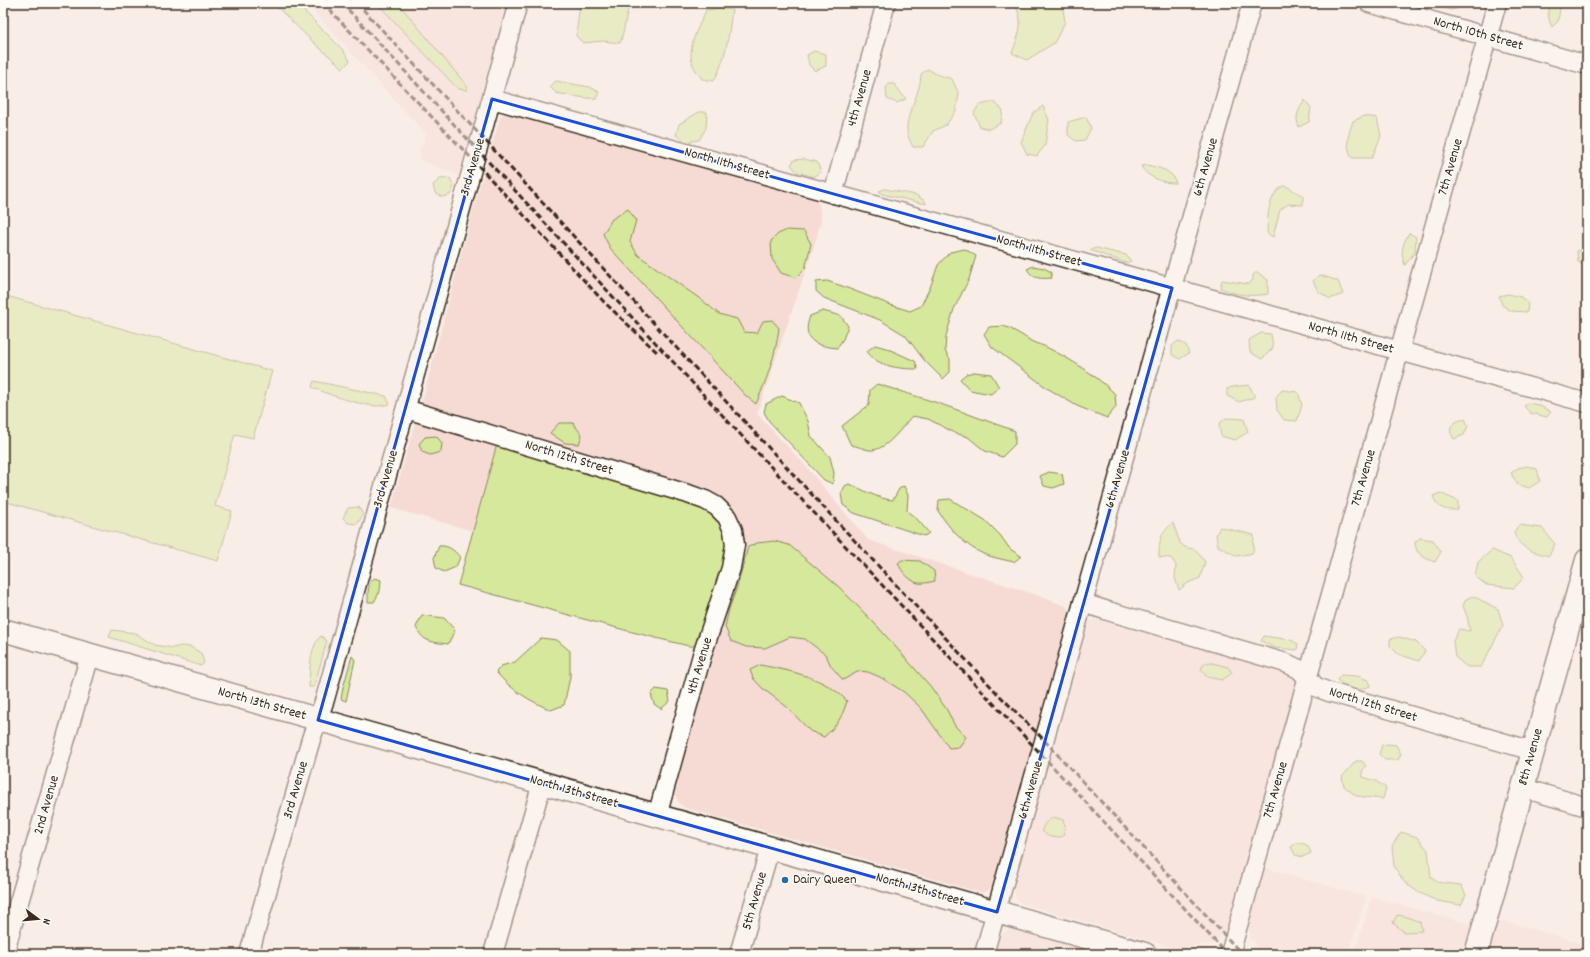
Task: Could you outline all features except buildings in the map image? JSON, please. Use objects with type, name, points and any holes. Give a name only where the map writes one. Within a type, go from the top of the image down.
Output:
[{"type":"main road","name":"8th Avenue","points":[[1476,954],[1587,560]]},
{"type":"main road","name":"North 13th Street","points":[[3,630],[1145,954]]},
{"type":"street","name":"3rd Avenue","points":[[249,954],[309,746],[325,699],[518,3]]},
{"type":"street","name":"4th Avenue","points":[[833,194],[886,3]]},
{"type":"street","name":"6th Avenue","points":[[984,954],[1252,3]]},
{"type":"street","name":"North 10th Street","points":[[1369,3],[1587,65]]},
{"type":"street","name":"7th Avenue","points":[[1230,954],[1497,3]]},
{"type":"street","name":"North 11th Street","points":[[492,98],[1587,403]]},
{"type":"street","name":"North 12th Street","points":[[406,409],[688,494],[716,506],[727,517]]},
{"type":"street","name":"4th Avenue","points":[[657,816],[702,655],[731,568],[736,545],[733,530],[727,517]]},
{"type":"street","name":"North 12th Street","points":[[1083,603],[1286,663],[1299,669],[1316,687],[1329,692],[1533,751]]},
{"type":"street","name":"2nd Avenue","points":[[4,954],[90,655]]},
{"type":"street","points":[[493,954],[542,783]]},
{"type":"street","points":[[1523,788],[1587,806]]},
{"type":"street","name":"5th Avenue","points":[[739,954],[770,848]]},
{"type":"highlighted area","points":[[492,99],[1172,288],[997,912],[318,720]]},
{"type":"shaded area","points":[[306,3],[508,3],[459,176],[421,160],[420,150],[426,134]]},
{"type":"shaded area","points":[[504,113],[509,113],[813,198],[819,204],[821,221],[814,246],[757,414],[804,464],[868,540],[1042,597],[1066,606],[1069,611],[1069,619],[1021,788],[993,885],[989,890],[979,892],[685,808],[679,803],[673,789],[708,657],[738,568],[427,407],[422,402],[472,213],[500,118]]},
{"type":"shaded area","points":[[417,422],[497,444],[473,531],[391,508],[415,423]]},
{"type":"shaded area","points":[[1094,620],[1104,621],[1287,670],[1297,678],[1297,683],[1226,929],[1213,943],[1186,948],[1176,948],[1021,903],[1014,893],[1089,622]]},
{"type":"shaded area","points":[[1265,868],[1366,897],[1348,954],[1262,954],[1251,938],[1249,926]]},
{"type":"shaded area","points":[[1372,897],[1472,925],[1464,954],[1354,954]]},
{"type":"shaded area","points":[[1504,921],[1587,945],[1587,954],[1487,954],[1496,923]]},
{"type":"shaded area","points":[[1010,929],[1015,929],[1101,954],[994,954],[999,938],[1003,933]]},
{"type":"green space","points":[[273,3],[296,3],[343,50],[350,61],[343,68],[313,42]]},
{"type":"green space","points":[[377,3],[398,3],[467,86],[467,90],[458,89]]},
{"type":"green space","points":[[580,3],[631,3],[627,12],[620,43],[603,41],[583,43],[576,36]]},
{"type":"green space","points":[[1014,3],[1062,3],[1065,22],[1054,43],[1027,60],[1012,53],[1020,28],[1019,16]]},
{"type":"green space","points":[[1424,3],[1458,3],[1463,7],[1451,10]]},
{"type":"green space","points":[[1552,3],[1561,3],[1558,21],[1552,27],[1548,15]]},
{"type":"green space","points":[[720,8],[732,10],[724,55],[714,81],[702,79],[696,71],[691,58],[692,44],[706,10]]},
{"type":"green space","points":[[814,51],[826,54],[826,66],[815,71],[809,65],[807,55]]},
{"type":"green space","points":[[928,69],[936,74],[952,79],[959,94],[956,111],[946,125],[933,131],[923,147],[913,147],[907,132],[908,118],[919,89],[921,74]]},
{"type":"green space","points":[[556,81],[590,87],[599,92],[596,99],[556,93],[550,87]]},
{"type":"green space","points":[[889,84],[894,84],[906,99],[897,103],[887,99],[886,88]]},
{"type":"green space","points":[[1305,100],[1311,108],[1309,122],[1299,127],[1297,116]]},
{"type":"green space","points":[[994,102],[1003,110],[1001,123],[989,129],[980,127],[974,113],[979,105]]},
{"type":"green space","points":[[1043,106],[1049,120],[1045,145],[1037,156],[1027,154],[1021,142],[1033,113]]},
{"type":"green space","points":[[699,112],[707,112],[706,128],[699,140],[686,142],[676,135],[679,124]]},
{"type":"green space","points":[[1364,116],[1377,118],[1381,136],[1372,158],[1352,158],[1348,148],[1350,131],[1353,121]]},
{"type":"green space","points":[[1086,117],[1091,128],[1085,140],[1076,141],[1068,135],[1068,122]]},
{"type":"green space","points":[[804,159],[817,162],[821,172],[814,177],[797,172],[791,165],[794,160]]},
{"type":"green space","points":[[1147,165],[1169,172],[1176,183],[1161,181],[1151,176],[1143,170],[1141,166]]},
{"type":"green space","points":[[450,178],[454,186],[450,195],[442,197],[435,193],[433,185],[440,179]]},
{"type":"green space","points":[[1283,186],[1288,187],[1303,196],[1303,205],[1288,204],[1280,210],[1273,237],[1267,233],[1269,207],[1278,190]]},
{"type":"green space","points":[[885,189],[916,195],[925,201],[926,204],[882,194],[879,191]]},
{"type":"green space","points":[[628,209],[636,220],[630,242],[638,255],[719,314],[737,319],[744,332],[757,333],[763,321],[772,320],[779,328],[776,347],[764,385],[756,404],[746,396],[610,248],[603,234],[612,219]]},
{"type":"green space","points":[[787,230],[804,231],[811,244],[805,269],[796,278],[781,273],[772,259],[771,241],[778,234]]},
{"type":"green space","points":[[1409,233],[1416,237],[1415,252],[1405,265],[1402,249]]},
{"type":"green space","points":[[1096,248],[1126,255],[1131,261],[1126,263],[1090,250]]},
{"type":"green space","points":[[1587,248],[1587,267],[1578,262],[1577,251]]},
{"type":"green space","points":[[965,249],[976,256],[969,279],[954,309],[946,336],[945,351],[950,359],[950,372],[943,379],[924,360],[905,335],[880,320],[824,298],[816,291],[816,282],[827,281],[910,311],[921,306],[938,265],[950,252]]},
{"type":"green space","points":[[1033,266],[1044,268],[1051,272],[1052,278],[1034,277],[1027,269]]},
{"type":"green space","points":[[1257,272],[1268,280],[1268,294],[1243,295],[1220,288],[1222,280],[1248,284],[1253,280],[1253,275]]},
{"type":"green space","points":[[1320,275],[1338,281],[1343,294],[1330,299],[1318,291],[1313,281]]},
{"type":"green space","points":[[1508,294],[1521,297],[1528,304],[1527,312],[1511,311],[1502,305],[1499,296]]},
{"type":"green space","points":[[3,295],[272,371],[253,438],[235,434],[215,506],[232,511],[218,561],[3,501]]},
{"type":"green space","points":[[823,311],[841,316],[848,326],[843,339],[837,348],[822,346],[816,343],[809,336],[807,331],[810,316]]},
{"type":"green space","points":[[1004,326],[1057,353],[1092,374],[1115,394],[1116,407],[1107,418],[1077,406],[1047,388],[992,347],[984,334],[989,327]]},
{"type":"green space","points":[[1261,333],[1271,334],[1273,348],[1262,359],[1250,352],[1249,340]]},
{"type":"green space","points":[[1178,341],[1186,345],[1189,353],[1180,359],[1172,355],[1172,346]]},
{"type":"green space","points":[[875,345],[886,348],[915,361],[918,369],[897,368],[876,361],[867,351]]},
{"type":"green space","points":[[974,372],[991,374],[999,387],[991,394],[970,390],[960,379],[966,374]]},
{"type":"green space","points":[[314,381],[386,396],[390,404],[375,406],[343,399],[312,387]]},
{"type":"green space","points":[[877,384],[938,403],[1015,431],[1015,444],[1002,457],[985,451],[968,437],[955,433],[928,419],[912,416],[893,438],[875,450],[869,450],[851,445],[842,426],[869,405],[870,390]]},
{"type":"green space","points":[[1249,385],[1255,397],[1239,402],[1227,396],[1227,389]]},
{"type":"green space","points":[[1282,390],[1298,392],[1302,405],[1297,421],[1284,420],[1277,410],[1276,397]]},
{"type":"green space","points":[[782,396],[799,403],[808,421],[811,436],[830,457],[834,473],[833,484],[824,480],[769,421],[764,412],[766,404]]},
{"type":"green space","points":[[1528,403],[1539,405],[1551,412],[1547,417],[1530,413],[1524,406]]},
{"type":"green space","points":[[1226,418],[1244,419],[1248,432],[1235,440],[1221,436],[1219,424]]},
{"type":"green space","points":[[1465,419],[1468,426],[1464,435],[1454,439],[1451,431],[1452,426],[1454,423]]},
{"type":"green space","points":[[559,423],[573,423],[582,435],[579,444],[565,443],[550,433]]},
{"type":"green space","points":[[436,436],[442,443],[441,452],[430,455],[422,452],[419,444],[425,437]]},
{"type":"green space","points":[[497,444],[685,499],[716,514],[730,542],[698,646],[689,646],[660,639],[458,585]]},
{"type":"green space","points":[[1527,466],[1537,469],[1540,481],[1529,488],[1517,484],[1511,473],[1518,468]]},
{"type":"green space","points":[[1049,472],[1062,474],[1064,484],[1053,488],[1044,486],[1040,476]]},
{"type":"green space","points":[[849,484],[876,496],[893,500],[899,489],[904,486],[908,495],[907,511],[917,519],[929,533],[924,536],[854,513],[843,505],[841,494],[845,486]]},
{"type":"green space","points":[[1440,493],[1458,501],[1458,510],[1449,510],[1440,507],[1433,496]]},
{"type":"green space","points":[[950,499],[985,520],[1000,535],[1010,549],[1021,556],[1014,562],[986,555],[971,547],[953,531],[938,511],[939,500]]},
{"type":"green space","points":[[359,507],[363,515],[357,524],[348,523],[343,518],[348,508]]},
{"type":"green space","points":[[1173,523],[1180,543],[1185,547],[1196,550],[1205,562],[1200,578],[1188,583],[1179,590],[1175,578],[1176,565],[1171,558],[1159,557],[1161,538],[1165,530]]},
{"type":"green space","points":[[1519,525],[1542,528],[1555,544],[1549,556],[1527,549],[1519,542],[1514,532]]},
{"type":"green space","points":[[1220,527],[1254,535],[1253,553],[1237,556],[1218,546],[1216,535]]},
{"type":"green space","points":[[1420,538],[1433,540],[1441,552],[1435,562],[1421,555],[1417,550],[1415,542]]},
{"type":"green space","points":[[774,541],[789,545],[839,587],[878,627],[931,687],[947,710],[955,726],[966,737],[959,747],[949,748],[921,708],[904,692],[880,677],[868,672],[859,671],[843,680],[831,666],[826,655],[805,639],[790,637],[765,648],[746,647],[731,641],[725,627],[748,547],[757,543]]},
{"type":"green space","points":[[439,546],[451,548],[460,557],[456,567],[444,572],[436,568],[434,558]]},
{"type":"green space","points":[[1492,550],[1511,558],[1524,577],[1514,588],[1486,585],[1475,576],[1478,562]]},
{"type":"green space","points":[[902,560],[920,561],[934,571],[935,581],[926,583],[915,582],[906,575],[899,566],[898,563]]},
{"type":"green space","points":[[375,578],[381,580],[380,591],[374,602],[368,602],[369,585]]},
{"type":"green space","points":[[1473,596],[1498,609],[1503,625],[1481,667],[1467,667],[1455,657],[1453,641],[1459,629],[1470,631],[1463,606],[1466,599]]},
{"type":"green space","points":[[422,615],[444,618],[455,630],[448,644],[429,641],[422,636],[416,627]]},
{"type":"green space","points":[[112,630],[135,633],[155,645],[173,648],[181,646],[191,647],[201,653],[204,663],[201,666],[109,637]]},
{"type":"green space","points":[[321,636],[327,641],[314,687],[309,687],[312,653],[314,646]]},
{"type":"green space","points":[[1264,636],[1291,640],[1298,644],[1297,650],[1275,648],[1261,641]]},
{"type":"green space","points":[[1399,637],[1416,642],[1425,651],[1419,661],[1398,654],[1390,646],[1390,639]]},
{"type":"green space","points":[[541,638],[557,640],[570,651],[570,677],[564,705],[551,710],[521,694],[496,672],[501,666],[515,662]]},
{"type":"green space","points":[[352,656],[355,660],[346,701],[341,699]]},
{"type":"green space","points":[[1212,663],[1228,667],[1232,673],[1222,680],[1207,677],[1201,669],[1204,664]]},
{"type":"green space","points":[[760,665],[807,676],[828,686],[838,693],[847,701],[841,717],[836,725],[824,737],[810,731],[787,707],[762,688],[753,678],[750,670]]},
{"type":"green space","points":[[1341,675],[1357,676],[1368,680],[1370,686],[1356,690],[1349,688],[1337,680]]},
{"type":"green space","points":[[656,689],[668,691],[670,701],[661,709],[654,704],[651,694]]},
{"type":"green space","points":[[1382,745],[1396,745],[1401,754],[1398,760],[1385,760],[1379,754]]},
{"type":"green space","points":[[1356,761],[1362,761],[1366,766],[1362,771],[1363,777],[1376,781],[1386,788],[1383,799],[1356,796],[1344,786],[1342,777]]},
{"type":"green space","points":[[1054,817],[1063,820],[1065,826],[1063,836],[1052,837],[1042,831],[1045,824]]},
{"type":"green space","points":[[1401,832],[1417,837],[1428,850],[1431,877],[1437,882],[1461,885],[1466,895],[1461,905],[1437,901],[1418,892],[1405,883],[1394,866],[1392,846]]},
{"type":"green space","points":[[1296,843],[1306,845],[1311,853],[1303,857],[1295,855],[1291,847]]},
{"type":"green space","points":[[1397,915],[1420,922],[1422,931],[1404,932],[1393,923]]},
{"type":"railway","points":[[323,3],[474,161],[604,302],[659,354]]},
{"type":"railway","points":[[342,3],[724,417],[1227,954]]},
{"type":"railway","points":[[357,3],[840,525],[997,693],[1045,741],[1242,954]]},
{"type":"place","name":"Dairy Queen","points":[[785,880]]}]
